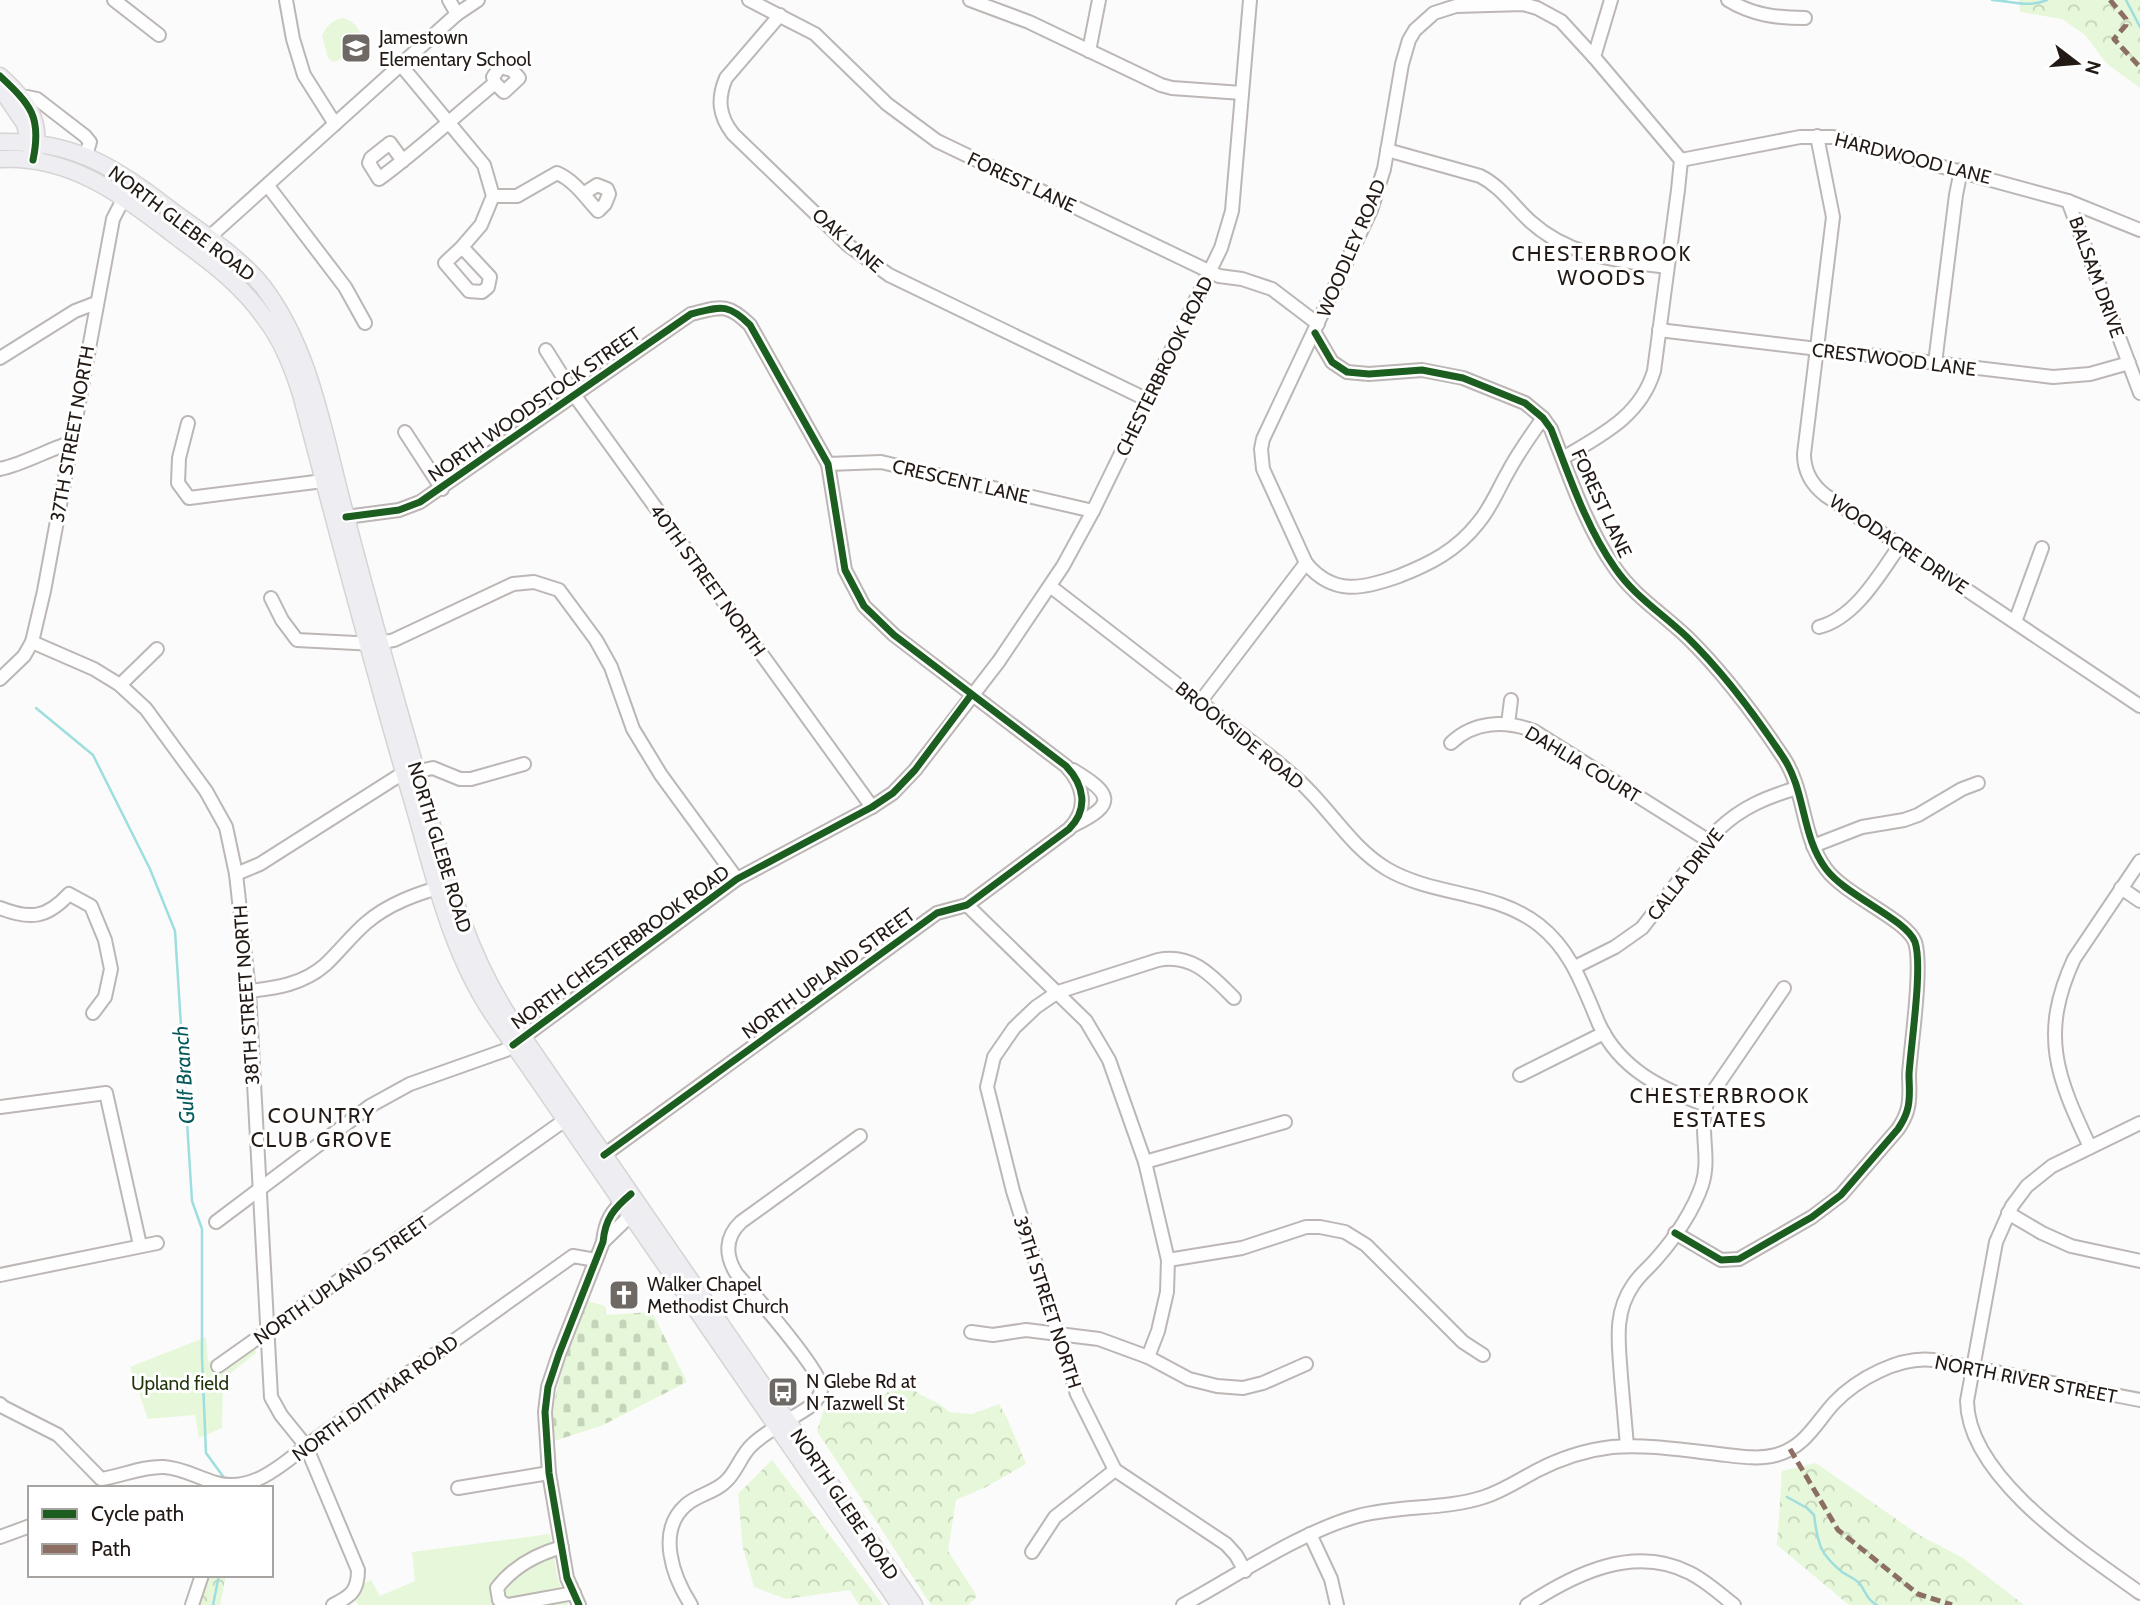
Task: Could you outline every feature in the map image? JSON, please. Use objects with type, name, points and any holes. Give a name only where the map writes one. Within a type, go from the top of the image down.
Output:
[{"type":"main road","points":[[0,76],[22,99],[36,120],[33,160]]},
{"type":"main road","points":[[0,89],[22,119],[33,142]]},
{"type":"main road","name":"NORTH GLEBE ROAD","points":[[0,142],[33,142],[86,155],[134,182],[239,263],[263,286],[286,323],[307,367],[346,517],[372,644]]},
{"type":"main road","name":"NORTH GLEBE ROAD","points":[[0,159],[33,160],[85,174],[123,197],[195,250],[244,292],[279,340],[301,394],[323,481],[444,886],[476,961],[518,1041],[565,1120],[631,1204],[783,1424],[914,1605]]},
{"type":"main road","name":"NORTH GLEBE ROAD","points":[[518,1041],[604,1155],[631,1204]]},
{"type":"main road","name":"NORTH GLEBE ROAD","points":[[783,1424],[900,1605]]},
{"type":"street","points":[[114,0],[159,35]]},
{"type":"street","points":[[286,0],[293,39],[304,75],[335,124]]},
{"type":"street","points":[[449,0],[457,14]]},
{"type":"street","points":[[195,250],[400,64],[457,14],[478,0]]},
{"type":"street","name":"FOREST LANE","points":[[750,0],[815,34],[887,104],[937,141],[1219,276],[1258,282],[1272,289],[1316,329],[1332,362],[1347,372],[1369,374],[1407,369],[1444,373],[1525,403],[1543,418],[1551,429],[1595,534],[1615,569],[1644,601],[1704,654],[1786,760],[1797,788],[1813,846],[1833,879],[1904,928],[1914,941],[1917,973],[1909,1099],[1904,1120],[1840,1195],[1812,1217],[1735,1261],[1721,1260],[1675,1233]]},
{"type":"street","points":[[970,0],[1005,11],[1172,88],[1241,93]]},
{"type":"street","points":[[1089,51],[1098,0]]},
{"type":"street","name":"CHESTERBROOK ROAD","points":[[971,695],[999,661],[1050,586],[1093,511],[1225,236],[1232,211],[1250,0]]},
{"type":"street","points":[[1594,57],[1611,0]]},
{"type":"street","points":[[1728,0],[1772,17],[1805,18]]},
{"type":"street","name":"WOODLEY ROAD","points":[[1306,563],[1263,469],[1261,449],[1268,428],[1379,190],[1402,64],[1409,40],[1424,20],[1456,6],[1498,3],[1523,4],[1538,8],[1561,22],[1594,57],[1681,160]]},
{"type":"street","name":"OAK LANE","points":[[780,15],[726,78],[722,87],[722,116],[733,134],[848,245],[889,275],[1148,400]]},
{"type":"street","points":[[400,64],[484,165],[493,196],[481,225],[462,247]]},
{"type":"street","points":[[403,161],[495,83]]},
{"type":"street","points":[[22,99],[37,99],[88,138],[90,144],[86,155]]},
{"type":"street","name":"HARDWOOD LANE","points":[[1681,160],[1817,136],[1851,141],[2068,201],[2140,230]]},
{"type":"street","name":"WOODACRE DRIVE","points":[[1817,136],[1833,217],[1804,454],[1809,477],[1820,491],[2140,706]]},
{"type":"street","points":[[1387,150],[1480,176],[1492,182],[1541,231],[1574,250],[1610,259],[1666,267]]},
{"type":"street","points":[[1563,458],[1624,419],[1643,398],[1654,371],[1681,160]]},
{"type":"street","points":[[1936,363],[1961,170]]},
{"type":"street","points":[[493,196],[517,196],[557,173],[569,179],[583,194]]},
{"type":"street","name":"37TH STREET NORTH","points":[[0,679],[24,656],[32,642],[44,592],[113,219],[123,197],[134,182]]},
{"type":"street","points":[[268,186],[345,287],[365,323]]},
{"type":"street","name":"BALSAM DRIVE","points":[[2068,201],[2140,393]]},
{"type":"street","points":[[0,358],[75,311],[96,303]]},
{"type":"street","name":"NORTH WOODSTOCK STREET","points":[[346,517],[399,510],[420,502],[691,314],[721,306],[736,311],[750,325],[828,464]]},
{"type":"street","name":"CRESTWOOD LANE","points":[[1659,330],[2067,377],[2090,374],[2129,363]]},
{"type":"street","name":"40TH STREET NORTH","points":[[546,350],[575,396],[872,807]]},
{"type":"street","points":[[1200,702],[1306,563],[1333,584],[1357,588],[1374,585],[1439,558],[1458,544],[1480,521],[1520,451],[1543,418]]},
{"type":"street","points":[[188,423],[179,458],[178,483],[189,498]]},
{"type":"street","points":[[405,432],[442,489]]},
{"type":"street","points":[[0,469],[12,467],[44,451],[70,443]]},
{"type":"street","name":"CRESCENT LANE","points":[[828,464],[881,462],[1093,511]]},
{"type":"street","name":"NORTH UPLAND STREET","points":[[604,1155],[937,914],[967,905],[1073,825],[1101,810],[1104,799],[1098,786],[1066,766],[971,695],[894,635],[864,606],[845,570],[828,464]]},
{"type":"street","points":[[180,509],[189,498],[323,481]]},
{"type":"street","points":[[1819,627],[1833,623],[1844,614],[1874,581],[1900,545]]},
{"type":"street","points":[[2015,622],[2042,548]]},
{"type":"street","points":[[271,598],[282,621],[297,640],[372,644],[394,640],[513,584],[534,582],[559,590],[596,640],[611,667],[633,729],[661,775],[737,879]]},
{"type":"street","name":"BROOKSIDE ROAD","points":[[1050,586],[1296,777],[1371,858],[1420,884],[1508,906],[1541,926],[1575,967],[1604,1033],[1627,1062],[1641,1074],[1674,1093],[1706,1105]]},
{"type":"street","name":"38TH STREET NORTH","points":[[32,642],[70,657],[120,685],[146,709],[206,791],[226,827],[236,874],[249,991],[271,1397],[281,1415],[306,1446],[358,1570],[358,1586],[352,1595],[333,1605]]},
{"type":"street","points":[[120,685],[157,649]]},
{"type":"street","name":"NORTH CHESTERBROOK ROAD","points":[[216,1222],[385,1097],[410,1084],[503,1051],[737,879],[872,807],[893,793],[915,769],[971,695]]},
{"type":"street","points":[[1508,724],[1511,700]]},
{"type":"street","name":"DAHLIA COURT","points":[[1451,743],[1476,727],[1508,724],[1534,731],[1709,841]]},
{"type":"street","points":[[236,874],[260,864],[387,781],[410,772],[433,768],[460,779],[471,779],[524,764]]},
{"type":"street","points":[[1066,766],[1078,780],[1083,798],[1079,817],[1073,825]]},
{"type":"street","points":[[1813,846],[1862,827],[1918,815],[1962,789],[1978,783]]},
{"type":"street","name":"CALLA DRIVE","points":[[1575,967],[1622,943],[1642,928],[1709,841],[1742,809],[1797,788]]},
{"type":"street","points":[[2090,1147],[2057,1068],[2056,1012],[2074,959],[2140,861]]},
{"type":"street","points":[[249,991],[282,987],[306,978],[325,965],[368,921],[396,903],[444,886]]},
{"type":"street","points":[[2121,888],[2140,901]]},
{"type":"street","points":[[0,908],[21,916],[46,913],[58,906],[69,894],[91,906],[103,932],[111,970],[106,997],[93,1013]]},
{"type":"street","points":[[967,905],[1086,1021],[1108,1060],[1145,1161],[1167,1260],[1167,1292],[1158,1331],[1148,1357]]},
{"type":"street","name":"39TH STREET NORTH","points":[[1234,998],[1207,971],[1186,960],[1174,958],[1157,960],[1058,992],[1035,1007],[1014,1028],[994,1057],[987,1087],[1013,1191],[1077,1394],[1115,1470],[1230,1547],[1245,1571]]},
{"type":"street","points":[[1627,1446],[1617,1337],[1621,1310],[1633,1285],[1665,1249],[1702,1183],[1706,1154],[1703,1123],[1706,1105],[1784,988]]},
{"type":"street","points":[[1520,1075],[1604,1033]]},
{"type":"street","points":[[0,1107],[106,1093],[140,1245]]},
{"type":"street","name":"NORTH UPLAND STREET","points":[[218,1366],[565,1120]]},
{"type":"street","points":[[1145,1161],[1285,1122]]},
{"type":"street","points":[[2140,1124],[2053,1166],[2023,1191],[2008,1213],[1996,1242],[1966,1401],[1973,1437],[1988,1461],[2015,1492],[2050,1525],[2140,1593]]},
{"type":"street","points":[[691,1605],[680,1585],[671,1556],[669,1542],[674,1523],[688,1503],[726,1481],[750,1447],[807,1408],[818,1397],[821,1389],[820,1381],[736,1273],[728,1256],[728,1244],[734,1229],[741,1222],[860,1136]]},
{"type":"street","points":[[562,1547],[533,1558],[513,1570],[497,1588],[499,1600],[507,1605],[576,1599],[567,1578],[562,1547],[549,1473],[545,1412],[548,1387],[603,1242],[608,1219],[631,1204]]},
{"type":"street","points":[[2008,1213],[2071,1246],[2140,1261]]},
{"type":"street","points":[[1167,1260],[1242,1248],[1306,1227],[1334,1229],[1357,1238],[1366,1245],[1463,1342],[1483,1355]]},
{"type":"street","points":[[0,1275],[157,1243]]},
{"type":"street","name":"NORTH DITTMAR ROAD","points":[[0,1404],[3,1408],[58,1435],[96,1483],[144,1468],[166,1467],[217,1485],[232,1486],[252,1482],[277,1469],[573,1256],[596,1260]]},
{"type":"street","points":[[971,1332],[993,1335],[1026,1330],[1099,1339],[1148,1357],[1189,1379],[1217,1386],[1243,1388],[1264,1383],[1306,1364]]},
{"type":"street","name":"NORTH RIVER STREET","points":[[1189,1604],[1310,1534],[1338,1522],[1374,1512],[1473,1500],[1502,1490],[1567,1458],[1602,1449],[1627,1446],[1661,1447],[1753,1457],[1775,1455],[1803,1441],[1841,1396],[1887,1367],[1907,1361],[1920,1359],[2140,1400]]},
{"type":"street","points":[[1032,1552],[1055,1517],[1115,1470]]},
{"type":"street","points":[[458,1488],[549,1473]]},
{"type":"street","points":[[0,1537],[28,1527]]},
{"type":"street","points":[[1310,1534],[1331,1579],[1337,1605]]},
{"type":"street","points":[[1527,1605],[1584,1573],[1638,1561],[1657,1562],[1684,1570],[1708,1584],[1734,1605]]},
{"type":"street","points":[[192,1605],[201,1577]]},
{"type":"green space","points":[[2019,0],[2140,0],[2140,88],[2107,64],[2085,35],[2062,19],[2020,12]]},
{"type":"green space","points":[[343,18],[357,27],[361,52],[334,62],[328,58],[322,36],[330,24]]},
{"type":"green space","points":[[588,1301],[605,1306],[606,1315],[652,1312],[687,1382],[601,1426],[554,1441],[554,1405],[562,1370]]},
{"type":"green space","name":"Upland field","points":[[206,1337],[208,1362],[253,1339],[256,1353],[223,1379],[222,1428],[199,1438],[195,1415],[148,1419],[130,1367]]},
{"type":"green space","points":[[910,1385],[949,1412],[972,1414],[999,1404],[1026,1464],[986,1487],[956,1500],[948,1551],[977,1596],[968,1605],[931,1605],[817,1431],[824,1409],[843,1405],[850,1410],[867,1407],[888,1392]]},
{"type":"green space","points":[[772,1460],[883,1605],[859,1605],[850,1590],[786,1599],[754,1587],[743,1548],[738,1494]]},
{"type":"green space","points":[[1816,1463],[1919,1535],[1963,1558],[2024,1605],[1849,1605],[1777,1545],[1782,1471]]},
{"type":"green space","points":[[550,1534],[558,1580],[568,1605],[358,1605],[352,1595],[358,1586],[371,1580],[380,1596],[415,1581],[412,1552]]},
{"type":"green space","points":[[201,1577],[226,1577],[220,1605],[192,1605]]},
{"type":"waterway","points":[[1992,0],[2027,4],[2047,0]]},
{"type":"waterway","points":[[2126,0],[2140,27]]},
{"type":"waterway","name":"Gulf Branch","points":[[36,708],[93,755],[150,869],[175,931],[192,1201],[202,1229],[202,1357],[206,1453],[225,1479]]},
{"type":"waterway","points":[[1787,1497],[1814,1515],[1819,1541],[1828,1559],[1858,1582],[1877,1605]]},
{"type":"waterway","name":"Gulf Branch","points":[[213,1605],[219,1577]]},
{"type":"marked path","points":[[2110,0],[2126,19],[2126,25],[2114,39],[2140,67]]},
{"type":"marked path","points":[[1790,1449],[1838,1530],[1918,1594],[1952,1605]]},
{"type":"cycle path","points":[[0,76],[20,95],[32,113],[36,133],[33,160]]},
{"type":"cycle path","points":[[346,517],[399,510],[420,502],[691,314],[716,308],[729,310],[750,325],[828,464],[845,570],[864,606],[894,635],[1066,766],[1077,781],[1082,805],[1069,829],[967,905],[937,913],[604,1155]]},
{"type":"cycle path","points":[[1315,333],[1332,362],[1347,372],[1369,374],[1422,370],[1463,378],[1525,403],[1543,418],[1551,429],[1587,518],[1615,568],[1631,587],[1687,637],[1726,679],[1783,757],[1796,784],[1812,842],[1826,869],[1847,889],[1900,925],[1915,942],[1918,969],[1909,1102],[1898,1129],[1841,1195],[1812,1217],[1739,1259],[1721,1260],[1675,1233]]},
{"type":"cycle path","points":[[513,1045],[737,879],[872,807],[893,793],[915,770],[971,695]]},
{"type":"cycle path","points":[[579,1605],[567,1578],[549,1473],[545,1412],[548,1387],[603,1242],[608,1220],[631,1194]]},
{"type":"place","name":"Jamestown Elementary School","points":[[356,48]]},
{"type":"place","name":"Walker Chapel Methodist Church","points":[[624,1295]]},
{"type":"place","name":"N Glebe Rd at N Tazwell St","points":[[783,1392]]},
{"type":"district","name":"CHESTERBROOK WOODS","points":[[1602,266]]},
{"type":"district","name":"CHESTERBROOK ESTATES","points":[[1720,1108]]},
{"type":"district","name":"COUNTRY CLUB GROVE","points":[[322,1128]]}]
